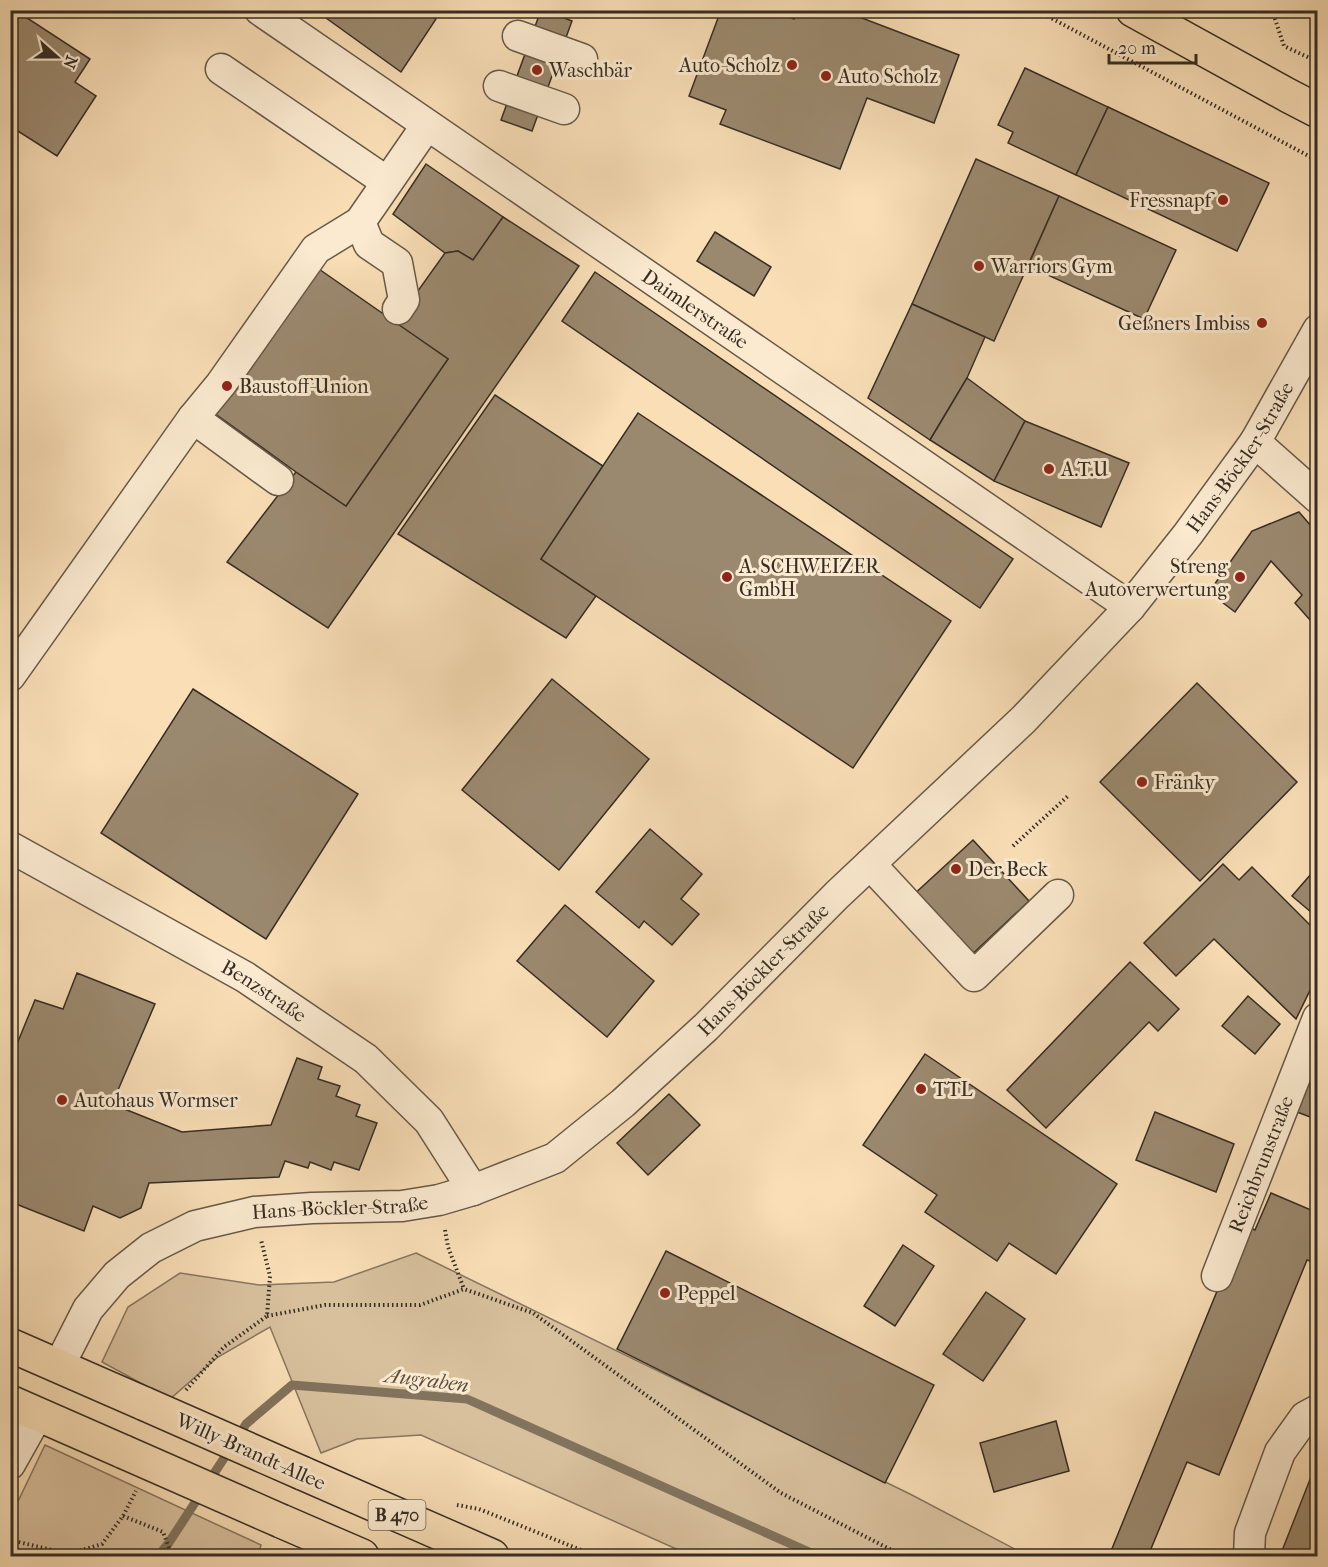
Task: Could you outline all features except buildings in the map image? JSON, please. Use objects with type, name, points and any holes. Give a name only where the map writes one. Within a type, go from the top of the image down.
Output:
[{"type":"main road","points":[[1133,10],[1303,93],[1317,111]]},
{"type":"main road","name":"Willy-Brandt-Allee","points":[[10,1345],[492,1557]]},
{"type":"main road","points":[[24,1408],[59,1366]]},
{"type":"main road","name":"B 470","points":[[24,1408],[362,1557]]},
{"type":"street","name":"Daimlerstraße","points":[[260,10],[1130,608]]},
{"type":"street","points":[[582,59],[518,36],[582,59]]},
{"type":"street","points":[[221,69],[387,182]]},
{"type":"street","points":[[496,95],[561,118]]},
{"type":"street","points":[[10,676],[316,249],[360,222],[427,125]]},
{"type":"street","points":[[360,222],[369,244],[397,263],[404,300],[398,309]]},
{"type":"street","name":"Hans-Böckler-Straße","points":[[59,1366],[88,1309],[117,1275],[151,1248],[195,1226],[254,1212],[402,1206],[440,1200],[473,1190],[555,1158],[623,1103],[706,1027],[870,864],[1024,719],[1130,608],[1188,534],[1255,442],[1317,330]]},
{"type":"street","points":[[193,418],[278,480]]},
{"type":"street","points":[[1255,442],[1317,498]]},
{"type":"street","name":"Benzstraße","points":[[10,848],[245,977],[366,1059],[429,1121],[473,1190]]},
{"type":"street","points":[[870,864],[974,976],[1058,895]]},
{"type":"street","name":"Reichbrunstraße","points":[[1217,1276],[1317,1018]]},
{"type":"street","points":[[10,1464],[24,1408]]},
{"type":"street","points":[[1249,1557],[1250,1533],[1280,1452],[1305,1417],[1317,1410]]},
{"type":"path","points":[[1036,10],[1317,161]]},
{"type":"path","points":[[1272,10],[1284,46],[1317,62]]},
{"type":"path","points":[[1013,846],[1068,796]]},
{"type":"path","points":[[440,1200],[448,1246],[464,1288]]},
{"type":"path","points":[[254,1212],[270,1276],[267,1316]]},
{"type":"path","points":[[182,1397],[187,1387],[224,1347],[267,1316],[325,1305],[420,1305],[464,1288],[533,1313],[782,1493],[903,1557]]},
{"type":"path","points":[[10,1540],[69,1554],[102,1544],[123,1516],[137,1489]]},
{"type":"path","points":[[123,1516],[163,1532],[172,1557]]},
{"type":"shaded area","points":[[416,1253],[910,1494],[1028,1556],[692,1556],[421,1435],[357,1439],[321,1453],[270,1327],[218,1357],[170,1399],[102,1362],[128,1307],[180,1273],[259,1285],[334,1282]]},
{"type":"shaded area","points":[[45,1445],[261,1545],[258,1556],[11,1556],[11,1516]]},
{"type":"waterway","name":"Augraben","points":[[238,1437],[246,1424],[292,1385],[467,1399],[818,1556]]},
{"type":"waterway","name":"Augraben","points":[[158,1556],[230,1449]]},
{"type":"place","name":"Auto-Scholz","points":[[792,65]]},
{"type":"place","name":"Waschbär","points":[[537,70]]},
{"type":"place","name":"Auto Scholz","points":[[826,76]]},
{"type":"place","name":"Fressnapf","points":[[1223,200]]},
{"type":"place","name":"Warriors Gym","points":[[979,266]]},
{"type":"place","name":"Geßners Imbiss","points":[[1262,323]]},
{"type":"place","name":"Baustoff-Union","points":[[227,386]]},
{"type":"place","name":"A.T.U","points":[[1049,469]]},
{"type":"place","name":"A. SCHWEIZER GmbH","points":[[727,577]]},
{"type":"place","name":"Streng Autoverwertung","points":[[1240,577]]},
{"type":"place","name":"Fränky","points":[[1142,782]]},
{"type":"place","name":"Der Beck","points":[[956,869]]},
{"type":"place","name":"TTL","points":[[921,1089]]},
{"type":"place","name":"Autohaus Wormser","points":[[62,1100]]},
{"type":"place","name":"Peppel","points":[[665,1293]]}]
